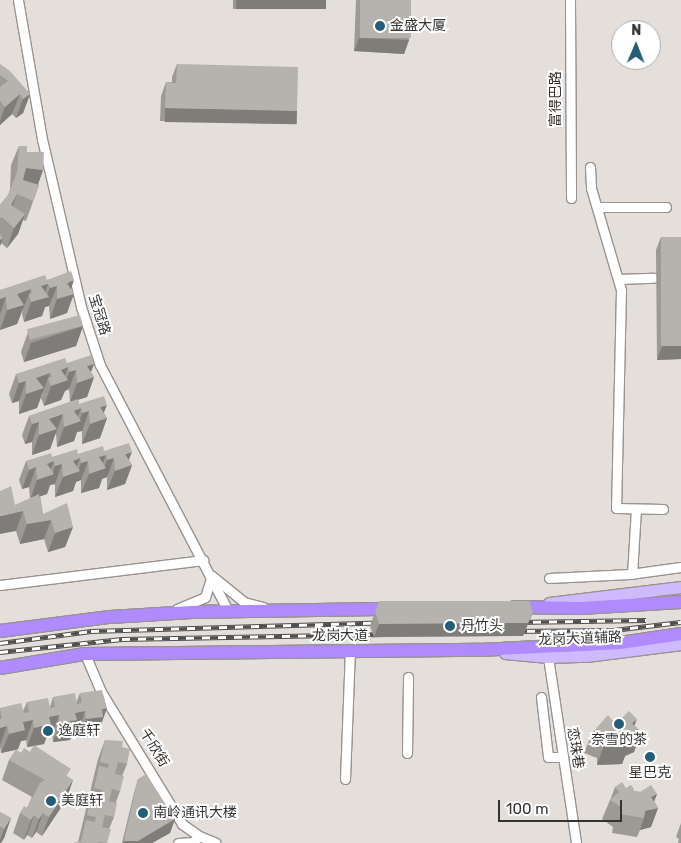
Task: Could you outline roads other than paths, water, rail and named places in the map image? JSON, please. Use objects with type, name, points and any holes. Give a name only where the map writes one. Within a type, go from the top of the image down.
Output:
[{"type":"highway","points":[[505,607],[580,608],[681,602]]},
{"type":"highway","name":"龙岗大道","points":[[0,630],[159,614],[406,608]]},
{"type":"highway","name":"龙岗大道","points":[[0,668],[85,654],[480,650],[620,644],[681,634]]},
{"type":"main road","points":[[505,607],[681,587]]},
{"type":"main road","name":"龙岗大道辅路","points":[[480,650],[548,657],[623,653],[681,644]]},
{"type":"street","name":"宝冠路","points":[[18,0],[42,139],[81,307],[100,365],[212,576],[228,611]]},
{"type":"street","name":"富得巴路","points":[[570,0],[570,198]]},
{"type":"street","points":[[590,167],[596,207],[619,279],[622,313],[616,508],[663,509]]},
{"type":"street","points":[[596,207],[666,207]]},
{"type":"street","points":[[619,279],[653,278]]},
{"type":"street","points":[[632,574],[636,509]]},
{"type":"street","points":[[0,585],[203,560]]},
{"type":"street","points":[[549,578],[632,574],[681,567]]},
{"type":"street","points":[[212,576],[244,602],[289,610]]},
{"type":"street","points":[[159,614],[197,603],[210,590],[212,576]]},
{"type":"street","points":[[345,779],[350,650]]},
{"type":"street","name":"千欣街","points":[[85,654],[98,687],[182,824],[199,836],[216,843]]},
{"type":"street","name":"恋珠巷","points":[[548,657],[576,843]]},
{"type":"street","points":[[406,753],[408,677]]},
{"type":"street","points":[[541,697],[548,757],[563,757]]},
{"type":"street","points":[[166,822],[178,815]]},
{"type":"street","points":[[178,843],[193,842],[199,836]]},
{"type":"railway","points":[[517,622],[646,620]]},
{"type":"railway","points":[[0,643],[91,631],[387,622]]},
{"type":"railway","points":[[511,631],[614,630],[681,622]]},
{"type":"railway","points":[[0,652],[122,639],[387,634]]},
{"type":"place","name":"金盛大厦","points":[[380,26]]},
{"type":"place","name":"丹竹头","points":[[450,626]]},
{"type":"place","name":"奈雪的茶","points":[[619,724]]},
{"type":"place","name":"逸庭轩","points":[[48,731]]},
{"type":"place","name":"星巴克","points":[[650,757]]},
{"type":"place","name":"美庭轩","points":[[51,801]]},
{"type":"place","name":"南岭通讯大楼","points":[[143,813]]}]
